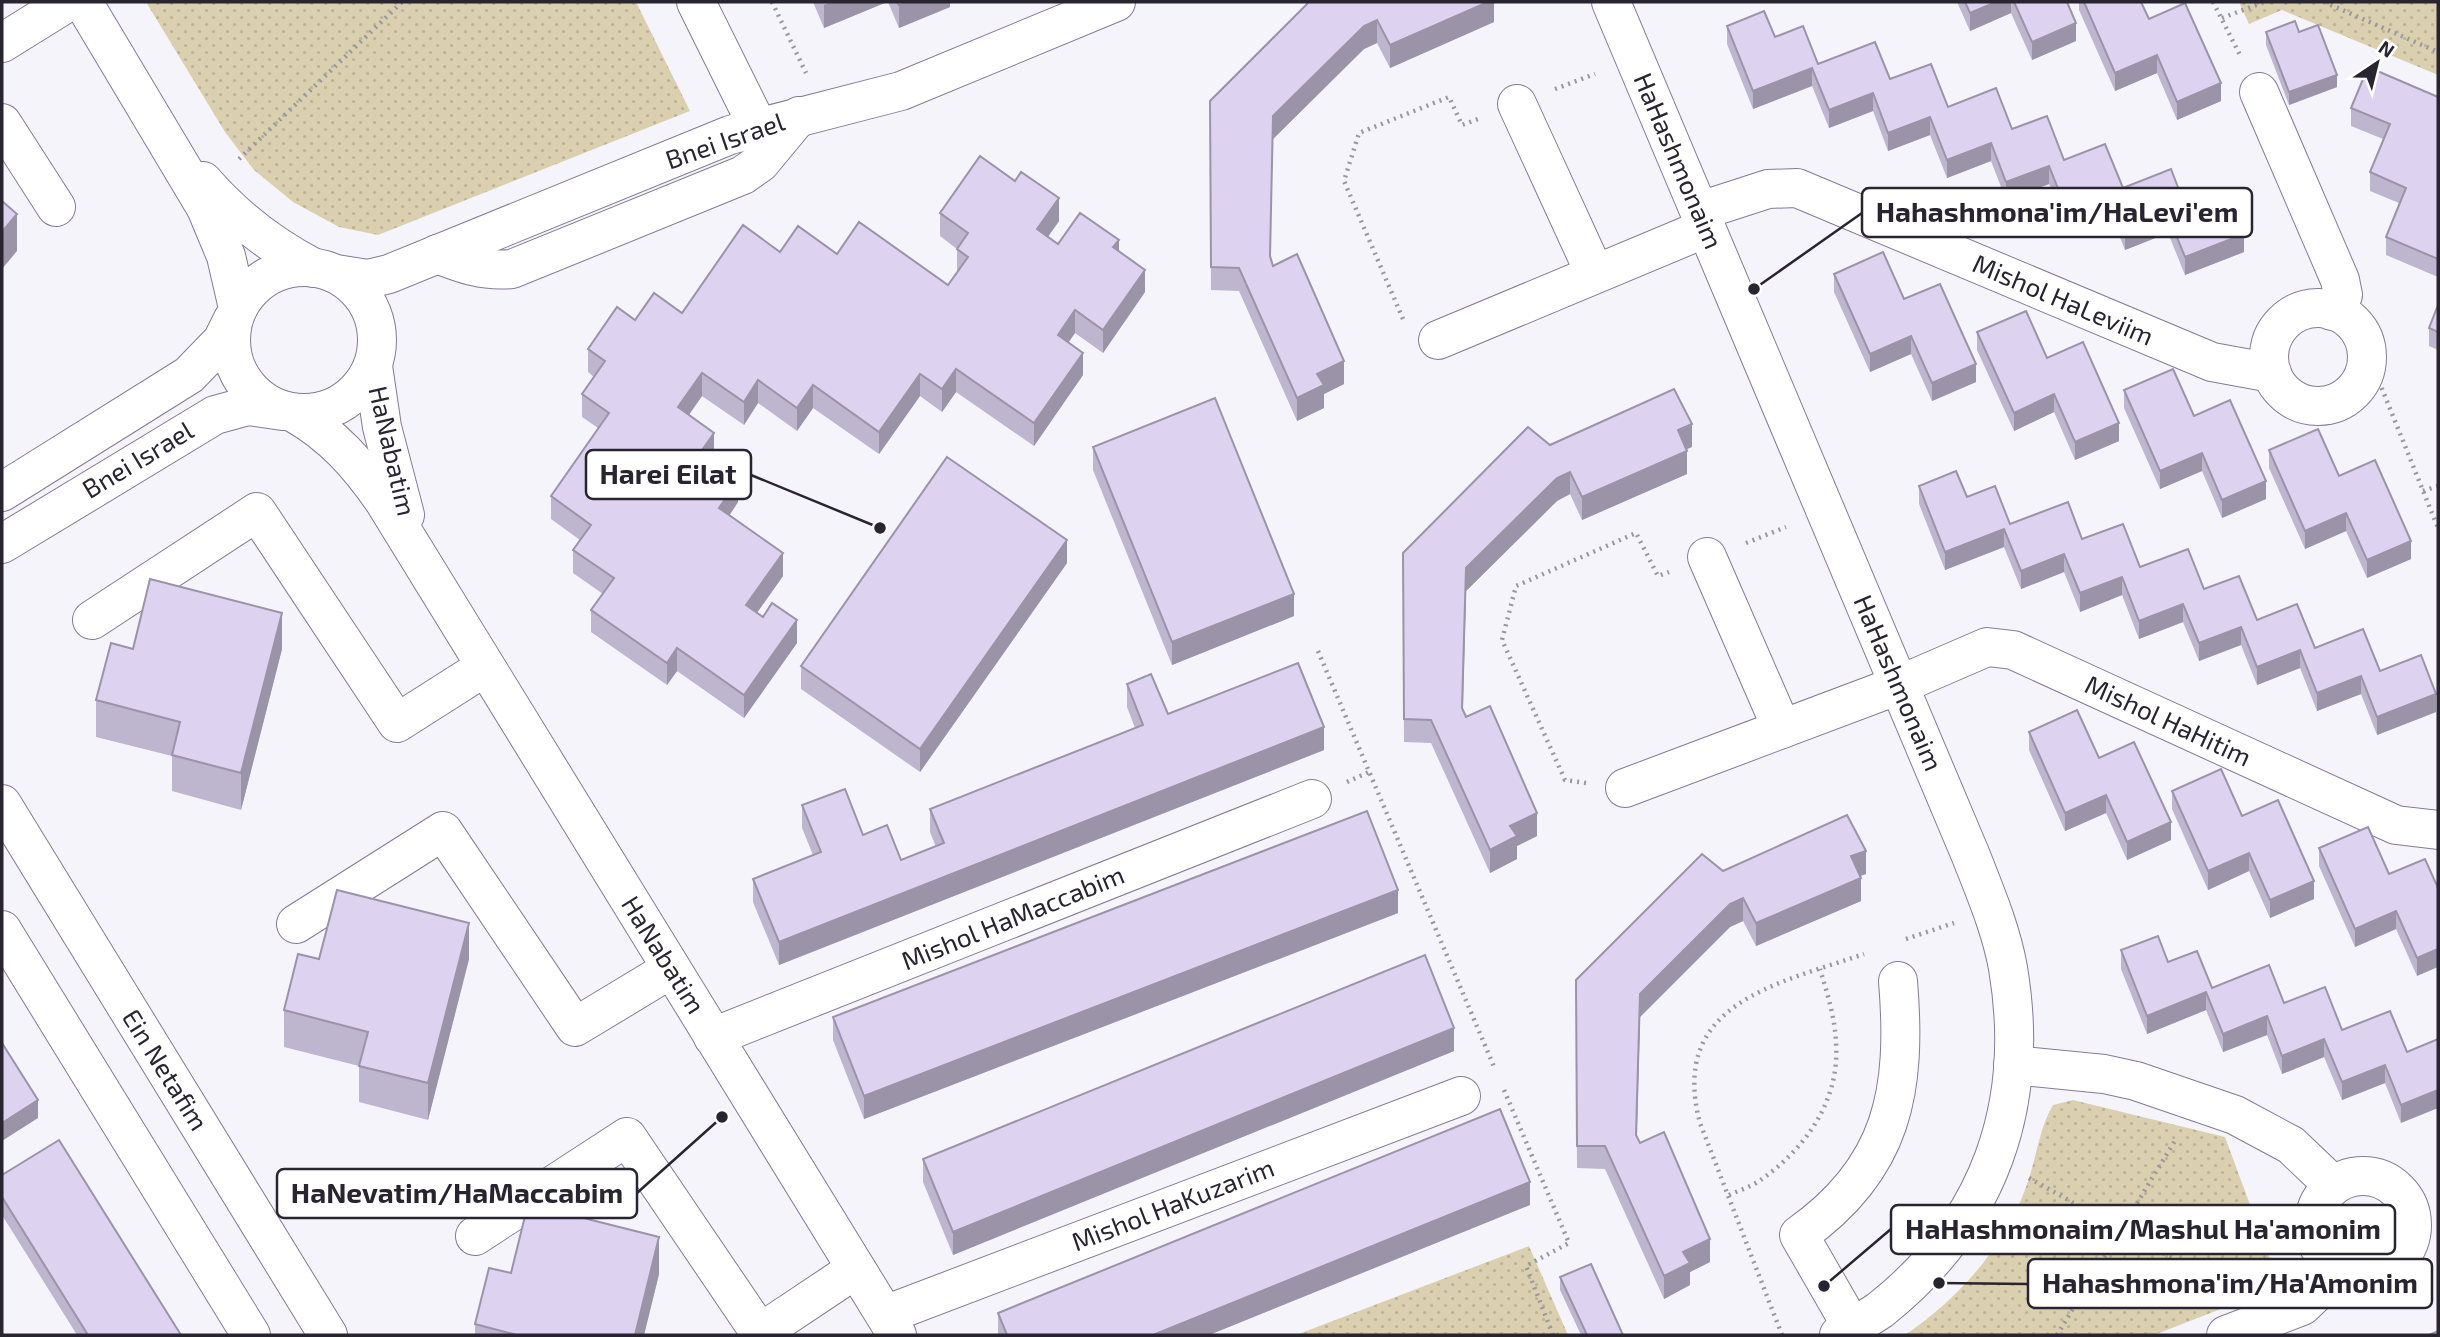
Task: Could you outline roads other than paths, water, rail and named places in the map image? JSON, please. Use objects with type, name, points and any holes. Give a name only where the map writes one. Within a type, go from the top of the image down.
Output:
[{"type":"street","points":[[2,43],[68,2]]},
{"type":"street","points":[[83,2],[171,147],[206,208],[220,239],[231,272],[236,314],[231,342],[239,374],[253,393],[273,407],[289,412],[317,412],[348,400],[364,383],[373,366],[377,339],[369,306],[356,288],[281,250],[250,227],[171,147]]},
{"type":"street","points":[[696,2],[758,127]]},
{"type":"street","name":"Bnei Israel","points":[[325,271],[358,279],[378,277],[730,135],[901,91],[1116,2]]},
{"type":"street","name":"HaHashmonaim","points":[[1611,2],[1992,909],[2007,966],[2015,1025],[2012,1084],[2000,1144],[1975,1202],[1935,1257],[1879,1310],[1845,1331]]},
{"type":"street","points":[[2259,92],[2340,280],[2343,295],[2332,311]]},
{"type":"street","points":[[1517,104],[1595,274]]},
{"type":"street","points":[[437,254],[471,267],[494,271],[512,269],[743,175],[760,163],[811,113]]},
{"type":"street","points":[[2,123],[55,207]]},
{"type":"street","name":"Mishol HaLeviim","points":[[1438,340],[1595,274],[1768,189],[1797,188],[2212,362],[2272,373]]},
{"type":"street","points":[[236,314],[252,289],[270,275],[291,268],[325,271]]},
{"type":"street","points":[[2309,309],[2332,311],[2357,328],[2366,349],[2366,364],[2357,385],[2347,396],[2334,404],[2311,406],[2297,401],[2278,387],[2272,373],[2269,351],[2274,336],[2283,323],[2295,314],[2309,309]]},
{"type":"street","name":"Bnei Israel","points":[[2,492],[181,381],[216,348],[236,314]]},
{"type":"street","name":"HaNabatim","points":[[373,366],[377,407],[391,469],[429,575]]},
{"type":"street","name":"Bnei Israel","points":[[2,544],[206,419],[248,406],[289,412]]},
{"type":"street","name":"HaNabatim","points":[[289,412],[315,425],[331,438],[359,467],[384,502],[891,1325]]},
{"type":"street","points":[[92,620],[257,512],[397,723],[485,667]]},
{"type":"street","points":[[1707,557],[1782,729]]},
{"type":"street","name":"Mishol HaHitim","points":[[1625,788],[1899,685],[1987,647],[2013,650],[2396,825],[2438,830]]},
{"type":"street","name":"Mishol HaMaccabim","points":[[713,1037],[1312,799]]},
{"type":"street","name":"Ein Netafim","points":[[2,804],[328,1335]]},
{"type":"street","points":[[296,924],[443,831],[575,1027],[671,969]]},
{"type":"street","points":[[2,930],[251,1335]]},
{"type":"street","points":[[1845,1331],[1799,1236],[1825,1217],[1847,1195],[1880,1143],[1898,1086],[1902,1026],[1898,981]]},
{"type":"street","points":[[2013,1065],[2104,1074],[2136,1081],[2235,1115],[2291,1145],[2333,1185]]},
{"type":"street","name":"Mishol HaKuzarim","points":[[891,1325],[1461,1096]]},
{"type":"street","points":[[475,1236],[627,1137],[760,1333],[856,1269]]},
{"type":"street","points":[[2361,1176],[2384,1181],[2396,1190],[2406,1202],[2410,1216],[2424,1234],[2385,1268],[2364,1274],[2341,1269],[2323,1254],[2315,1233],[2315,1211],[2333,1185],[2361,1176]]},
{"type":"street","points":[[2226,1335],[2302,1307],[2341,1269]]},
{"type":"place","name":"Hahashmona'im/HaLevi'em","points":[[1754,289]]},
{"type":"place","name":"Harei Eilat","points":[[880,528]]},
{"type":"place","name":"HaNevatim/HaMaccabim","points":[[722,1117]]},
{"type":"place","name":"Hahashmona'im/Ha'Amonim","points":[[1939,1283]]},
{"type":"place","name":"HaHashmonaim/Mashul Ha'amonim","points":[[1824,1286]]}]
